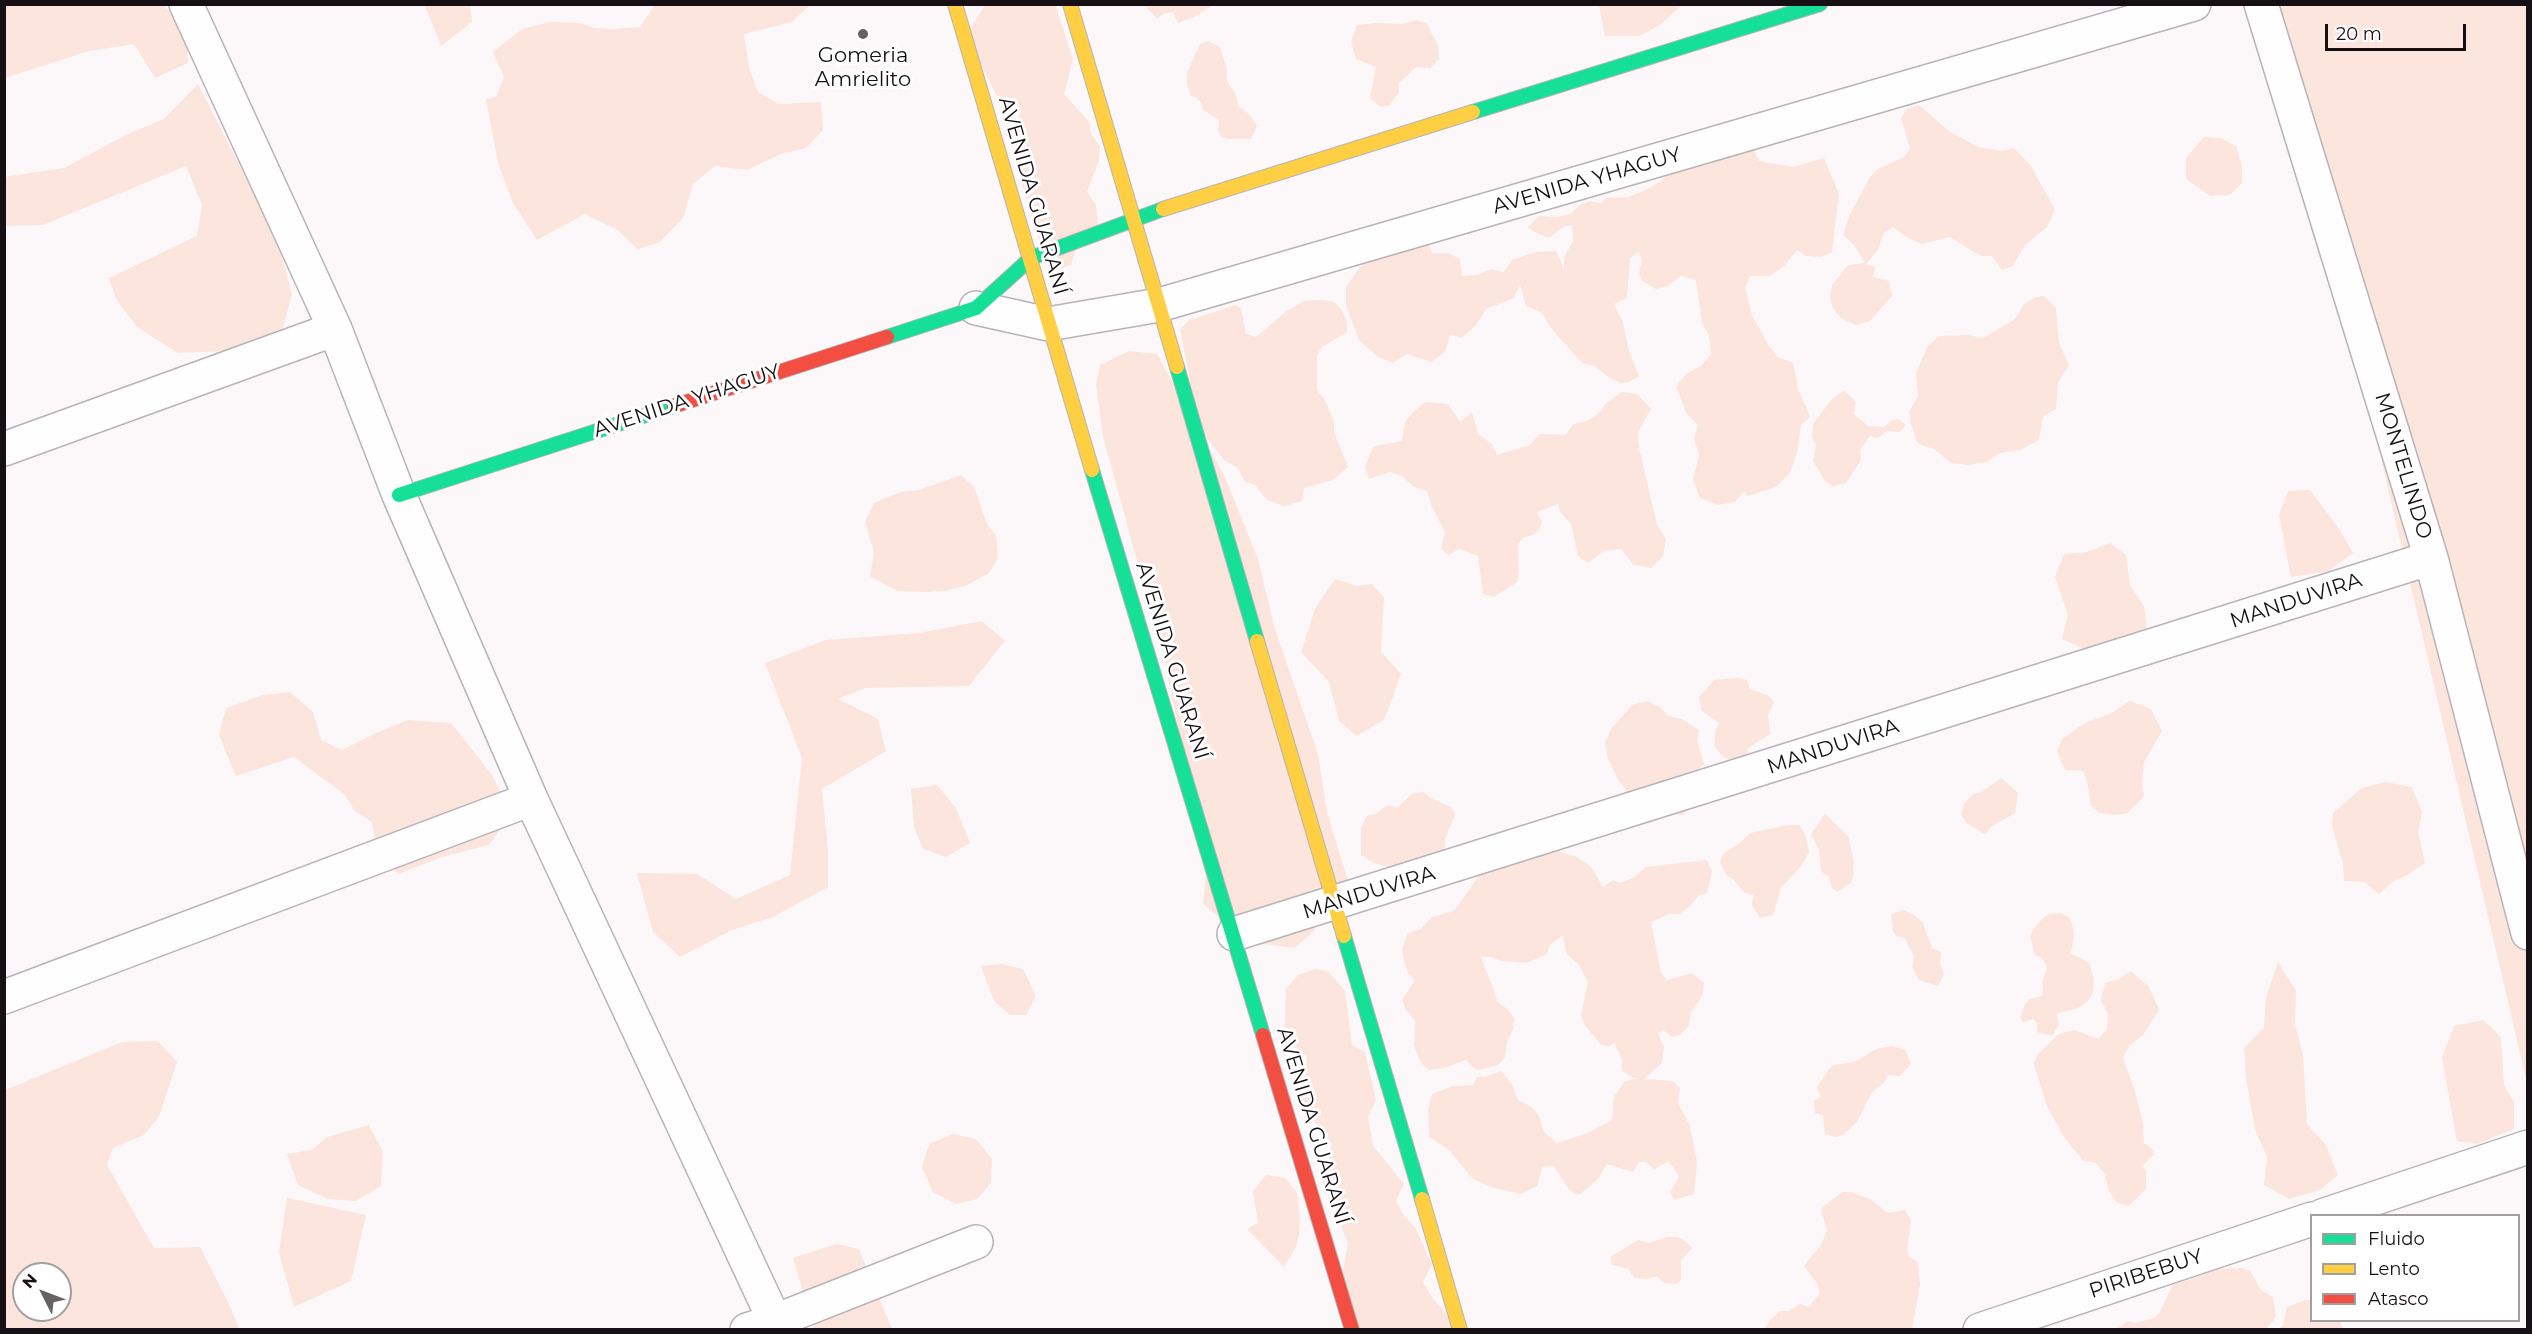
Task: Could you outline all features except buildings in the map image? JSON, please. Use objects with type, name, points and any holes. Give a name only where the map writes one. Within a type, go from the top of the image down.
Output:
[{"type":"main road","name":"AVENIDA GUARANÍ","points":[[955,4],[1031,258],[1048,324],[1353,1329]]},
{"type":"main road","points":[[1070,4],[1460,1329]]},
{"type":"main road","name":"AVENIDA YHAGUY","points":[[399,495],[975,308],[1031,258],[1133,218],[1820,4]]},
{"type":"street","points":[[186,4],[335,329],[399,495],[531,799],[767,1327],[976,1242]]},
{"type":"street","name":"AVENIDA YHAGUY","points":[[975,308],[1048,324],[1159,305],[2194,4]]},
{"type":"street","name":"MONTELINDO","points":[[2261,4],[2431,558],[2528,933]]},
{"type":"street","points":[[4,449],[335,329]]},
{"type":"street","name":"MANDUVIRA","points":[[1234,934],[2431,558]]},
{"type":"street","points":[[4,997],[531,799]]},
{"type":"street","points":[[2325,1214],[2528,1147]]},
{"type":"street","name":"PIRIBEBUY","points":[[1980,1329],[2310,1220]]},
{"type":"shaded area","points":[[1055,4],[1073,59],[1064,94],[1090,123],[1091,134],[1100,146],[1099,160],[1087,192],[1096,205],[1098,227],[1076,248],[1071,265],[1049,272],[1014,159],[1018,149],[1016,134],[1020,110],[999,100],[966,35],[985,5]]},
{"type":"shaded area","points":[[1599,4],[1682,5],[1660,25],[1639,36],[1605,36]]},
{"type":"shaded area","points":[[4,5],[163,5],[187,32],[188,63],[155,78],[134,44],[89,51],[5,78]]},
{"type":"shaded area","points":[[425,5],[470,5],[472,22],[441,46]]},
{"type":"shaded area","points":[[655,5],[810,5],[792,22],[744,34],[749,67],[758,92],[779,104],[821,102],[823,130],[806,148],[781,154],[747,170],[715,166],[693,184],[683,218],[660,242],[638,249],[616,229],[585,214],[537,240],[513,203],[498,163],[486,99],[496,97],[504,77],[493,52],[522,29],[551,22],[580,23],[594,28],[611,29],[640,27]]},
{"type":"shaded area","points":[[1144,5],[1213,5],[1194,17],[1178,23],[1173,12],[1163,14],[1157,19]]},
{"type":"shaded area","points":[[2275,5],[2527,5],[2527,1083]]},
{"type":"shaded area","points":[[1417,20],[1427,24],[1438,46],[1439,59],[1430,68],[1416,67],[1399,83],[1399,92],[1390,105],[1381,107],[1370,98],[1376,67],[1356,59],[1351,42],[1357,25],[1402,24]]},
{"type":"shaded area","points":[[1208,41],[1220,47],[1227,69],[1227,81],[1235,93],[1239,107],[1248,113],[1257,125],[1251,139],[1227,139],[1221,136],[1218,130],[1219,120],[1202,109],[1202,104],[1197,98],[1191,96],[1187,84],[1187,73],[1200,44]]},
{"type":"shaded area","points":[[198,84],[277,239],[292,294],[282,331],[226,351],[178,353],[137,327],[116,299],[109,278],[197,236],[202,205],[186,166],[43,225],[6,226],[4,177],[64,168],[128,134],[164,119]]},
{"type":"shaded area","points":[[1919,105],[1950,132],[1979,147],[2001,151],[2014,148],[2031,166],[2055,210],[2047,227],[2025,245],[2013,266],[2002,270],[1992,256],[1982,256],[1950,237],[1922,244],[1908,238],[1893,227],[1884,233],[1878,250],[1866,264],[1875,267],[1873,277],[1889,281],[1892,296],[1870,321],[1856,325],[1841,318],[1833,308],[1830,298],[1832,285],[1848,265],[1865,263],[1854,245],[1843,235],[1849,216],[1870,177],[1878,169],[1904,157],[1910,148],[1901,118],[1907,109]]},
{"type":"shaded area","points":[[2204,137],[2221,138],[2236,146],[2242,166],[2242,183],[2230,195],[2210,196],[2186,179],[2186,158]]},
{"type":"shaded area","points":[[1732,144],[1754,150],[1759,161],[1793,167],[1824,158],[1839,194],[1832,252],[1821,257],[1806,256],[1797,250],[1783,267],[1770,276],[1750,276],[1745,288],[1752,315],[1769,346],[1778,357],[1793,363],[1798,389],[1810,417],[1801,425],[1797,452],[1790,473],[1776,487],[1748,496],[1744,492],[1735,502],[1718,505],[1700,498],[1693,480],[1699,455],[1694,439],[1698,425],[1687,414],[1676,387],[1686,374],[1701,366],[1711,354],[1709,335],[1702,323],[1696,280],[1681,276],[1668,286],[1656,289],[1641,280],[1639,271],[1642,262],[1639,252],[1630,258],[1627,298],[1614,304],[1623,323],[1629,351],[1639,376],[1629,382],[1620,383],[1595,366],[1582,363],[1551,328],[1542,313],[1526,306],[1520,284],[1514,298],[1486,309],[1476,325],[1462,338],[1450,335],[1445,352],[1431,362],[1407,354],[1393,363],[1378,357],[1359,340],[1346,305],[1346,287],[1360,267],[1381,256],[1428,241],[1432,253],[1448,253],[1460,259],[1462,276],[1478,275],[1491,269],[1504,272],[1512,260],[1536,252],[1556,251],[1564,269],[1564,257],[1573,241],[1572,225],[1563,227],[1549,238],[1528,227],[1539,216],[1557,217],[1570,214],[1580,205],[1590,201],[1601,203],[1606,198],[1628,197],[1658,183],[1693,154]]},
{"type":"shaded area","points":[[2044,296],[2056,308],[2059,343],[2069,365],[2058,382],[2056,409],[2043,416],[2039,440],[2020,450],[2000,453],[1987,462],[1967,465],[1951,463],[1934,449],[1917,442],[1909,412],[1918,396],[1916,373],[1928,346],[1939,336],[1967,335],[1983,338],[2015,319],[2024,304],[2036,297]]},
{"type":"shaded area","points":[[1304,301],[1333,301],[1342,310],[1347,322],[1347,332],[1322,347],[1317,355],[1317,390],[1325,400],[1334,422],[1334,432],[1348,467],[1333,480],[1304,488],[1302,501],[1284,506],[1267,500],[1255,485],[1245,482],[1238,468],[1224,460],[1200,429],[1180,330],[1189,320],[1236,305],[1241,308],[1246,334],[1256,337],[1288,310]]},
{"type":"shaded area","points":[[1129,351],[1157,354],[1225,477],[1258,559],[1274,626],[1318,754],[1327,812],[1348,881],[1312,933],[1294,948],[1265,944],[1229,926],[1203,904],[1207,863],[1158,630],[1149,609],[1148,593],[1103,436],[1096,385],[1100,365]]},
{"type":"shaded area","points":[[1844,390],[1856,402],[1854,414],[1868,426],[1884,427],[1898,419],[1906,425],[1900,432],[1887,431],[1878,438],[1870,436],[1860,450],[1861,460],[1846,483],[1833,486],[1825,481],[1813,461],[1816,445],[1812,437],[1813,424],[1832,399]]},
{"type":"shaded area","points":[[1622,392],[1637,394],[1651,409],[1638,432],[1639,447],[1657,525],[1666,539],[1663,556],[1651,568],[1634,565],[1621,549],[1604,551],[1588,563],[1578,556],[1571,524],[1560,512],[1558,504],[1537,512],[1542,522],[1539,530],[1523,538],[1518,544],[1517,582],[1494,597],[1483,594],[1478,556],[1459,549],[1449,555],[1441,549],[1445,532],[1432,507],[1427,491],[1414,487],[1402,476],[1390,472],[1369,479],[1365,466],[1374,446],[1402,441],[1405,422],[1426,402],[1448,404],[1460,422],[1472,412],[1478,434],[1492,444],[1497,455],[1530,445],[1540,434],[1565,435],[1574,424],[1589,420],[1600,412],[1606,403]]},
{"type":"shaded area","points":[[961,475],[974,487],[988,526],[996,535],[998,558],[989,573],[965,586],[945,591],[927,592],[897,591],[870,576],[874,553],[865,522],[874,503],[900,492],[919,490]]},
{"type":"shaded area","points":[[2310,490],[2340,530],[2353,553],[2329,571],[2291,577],[2279,515],[2288,491]]},
{"type":"shaded area","points":[[2110,543],[2126,555],[2130,585],[2144,606],[2147,631],[2087,650],[2062,639],[2068,614],[2055,577],[2064,554],[2087,552]]},
{"type":"shaded area","points":[[1335,579],[1358,586],[1372,584],[1384,598],[1381,652],[1401,674],[1384,720],[1356,736],[1339,721],[1329,682],[1301,652],[1315,609]]},
{"type":"shaded area","points":[[982,621],[1005,641],[969,686],[865,688],[838,699],[878,719],[886,751],[822,789],[828,851],[828,887],[773,917],[732,930],[680,957],[653,932],[637,873],[697,874],[736,899],[790,875],[802,758],[765,663],[826,640],[919,633]]},
{"type":"shaded area","points":[[1737,678],[1747,680],[1750,689],[1769,696],[1774,702],[1768,715],[1770,734],[1748,748],[1747,757],[1737,763],[1723,757],[1714,746],[1719,723],[1701,710],[1699,697],[1714,680]]},
{"type":"shaded area","points":[[290,692],[313,712],[321,740],[342,750],[408,720],[451,723],[492,775],[511,814],[489,845],[442,857],[398,874],[377,850],[372,822],[355,811],[344,794],[294,757],[236,776],[219,735],[226,708],[263,695]]},
{"type":"shaded area","points":[[1647,701],[1660,707],[1668,716],[1682,719],[1699,730],[1697,740],[1704,764],[1691,776],[1694,796],[1684,815],[1668,814],[1651,822],[1629,809],[1625,788],[1618,780],[1607,756],[1605,742],[1612,728],[1632,705]]},
{"type":"shaded area","points":[[2130,701],[2151,709],[2162,731],[2144,762],[2142,784],[2144,796],[2128,813],[2114,815],[2099,813],[2091,805],[2083,771],[2065,770],[2057,751],[2062,739],[2085,723],[2110,714]]},
{"type":"shaded area","points":[[2001,778],[2018,793],[2015,813],[1992,826],[1985,834],[1966,823],[1961,814],[1964,804],[1973,794],[1982,792]]},
{"type":"shaded area","points":[[2385,782],[2412,787],[2422,812],[2418,833],[2425,863],[2406,876],[2395,880],[2379,894],[2364,882],[2344,881],[2343,863],[2332,826],[2333,813],[2362,788]]},
{"type":"shaded area","points":[[937,785],[956,808],[970,843],[946,857],[923,849],[914,827],[911,789]]},
{"type":"shaded area","points":[[1424,792],[1432,799],[1451,807],[1455,814],[1445,839],[1445,852],[1413,867],[1390,867],[1374,863],[1361,855],[1361,827],[1367,816],[1375,814],[1388,805],[1397,808],[1413,793]]},
{"type":"shaded area","points":[[1825,814],[1848,836],[1854,862],[1851,883],[1837,892],[1832,888],[1829,877],[1821,871],[1819,850],[1811,834]]},
{"type":"shaded area","points":[[1799,825],[1805,833],[1809,852],[1802,865],[1781,888],[1773,915],[1760,918],[1752,905],[1753,895],[1745,893],[1733,879],[1727,876],[1720,862],[1724,853],[1740,843],[1750,833]]},
{"type":"shaded area","points":[[1550,849],[1577,857],[1591,867],[1603,887],[1613,880],[1620,883],[1633,878],[1646,867],[1707,860],[1712,872],[1707,893],[1698,896],[1679,914],[1669,914],[1651,922],[1661,973],[1667,980],[1692,973],[1704,983],[1703,994],[1691,1012],[1689,1025],[1680,1035],[1672,1037],[1663,1030],[1658,1033],[1664,1047],[1662,1063],[1644,1079],[1673,1081],[1680,1089],[1678,1103],[1690,1126],[1697,1162],[1694,1194],[1674,1200],[1670,1192],[1679,1177],[1669,1161],[1654,1169],[1646,1162],[1639,1162],[1633,1172],[1607,1164],[1598,1179],[1579,1195],[1569,1190],[1554,1166],[1542,1167],[1537,1186],[1521,1194],[1494,1188],[1473,1179],[1449,1150],[1429,1137],[1428,1109],[1432,1094],[1453,1086],[1473,1085],[1477,1077],[1485,1077],[1501,1071],[1512,1084],[1518,1100],[1532,1107],[1539,1116],[1544,1132],[1557,1143],[1588,1133],[1612,1120],[1614,1097],[1625,1081],[1636,1079],[1622,1071],[1622,1060],[1614,1043],[1609,1046],[1601,1045],[1584,1024],[1581,1015],[1588,982],[1579,965],[1566,953],[1563,935],[1550,945],[1547,954],[1527,963],[1481,957],[1498,1002],[1514,1018],[1505,1057],[1499,1064],[1476,1070],[1466,1060],[1444,1068],[1429,1070],[1421,1063],[1414,1046],[1415,1021],[1406,1010],[1402,1000],[1415,980],[1408,973],[1402,949],[1408,933],[1421,929],[1432,917],[1454,911],[1483,870]]},
{"type":"shaded area","points":[[1903,910],[1914,915],[1923,923],[1932,948],[1941,952],[1940,964],[1944,974],[1938,986],[1919,980],[1912,967],[1914,957],[1905,938],[1896,936],[1893,931],[1891,914]]},
{"type":"shaded area","points":[[2061,913],[2070,918],[2073,927],[2071,953],[2089,963],[2094,979],[2093,993],[2087,1002],[2076,1009],[2057,1013],[2059,1025],[2052,1036],[2037,1032],[2037,1023],[2033,1019],[2023,1022],[2020,1018],[2024,1006],[2030,999],[2042,996],[2043,978],[2047,970],[2046,964],[2035,955],[2030,936],[2043,918],[2049,914]]},
{"type":"shaded area","points":[[2278,962],[2296,991],[2295,1023],[2303,1055],[2307,1124],[2326,1145],[2338,1175],[2320,1190],[2289,1199],[2264,1185],[2267,1157],[2255,1129],[2246,1078],[2244,1048],[2264,1028],[2266,998]]},
{"type":"shaded area","points":[[1002,964],[1023,969],[1036,996],[1026,1015],[1010,1015],[994,1001],[981,966]]},
{"type":"shaded area","points":[[1316,969],[1329,972],[1345,991],[1352,1045],[1365,1052],[1376,1100],[1368,1117],[1373,1146],[1404,1184],[1396,1200],[1402,1213],[1416,1229],[1432,1264],[1423,1282],[1433,1299],[1446,1313],[1454,1329],[1347,1329],[1343,1271],[1348,1243],[1321,1180],[1332,1144],[1306,1112],[1301,1099],[1301,1082],[1306,1070],[1307,1056],[1293,1049],[1284,1035],[1286,989],[1298,975]]},
{"type":"shaded area","points":[[2131,971],[2149,987],[2159,1010],[2143,1035],[2130,1045],[2123,1057],[2143,1123],[2144,1143],[2151,1148],[2154,1154],[2143,1166],[2146,1172],[2146,1189],[2129,1206],[2117,1203],[2109,1191],[2104,1173],[2096,1163],[2083,1161],[2064,1137],[2046,1104],[2034,1064],[2038,1054],[2059,1034],[2074,1030],[2098,1039],[2107,1029],[2108,1014],[2101,1000],[2105,983],[2119,979]]},
{"type":"shaded area","points":[[2483,1020],[2501,1037],[2504,1085],[2514,1102],[2514,1129],[2477,1144],[2457,1141],[2442,1058],[2454,1026]]},
{"type":"shaded area","points":[[158,1041],[177,1062],[159,1116],[144,1135],[113,1148],[107,1165],[154,1248],[200,1247],[239,1329],[5,1329],[5,1090],[122,1042]]},
{"type":"shaded area","points":[[1891,1046],[1905,1049],[1911,1064],[1900,1076],[1888,1075],[1884,1083],[1872,1092],[1857,1122],[1843,1135],[1835,1137],[1825,1134],[1823,1115],[1815,1113],[1814,1101],[1821,1097],[1817,1087],[1829,1069],[1834,1065],[1854,1062],[1876,1049]]},
{"type":"shaded area","points":[[369,1125],[383,1152],[381,1186],[356,1201],[328,1199],[298,1185],[287,1154],[312,1150],[327,1137]]},
{"type":"shaded area","points":[[953,1134],[976,1139],[992,1159],[991,1183],[977,1199],[956,1204],[933,1192],[922,1167],[929,1144]]},
{"type":"shaded area","points":[[1266,1175],[1285,1178],[1297,1193],[1299,1235],[1296,1247],[1284,1267],[1247,1229],[1258,1223],[1253,1191]]},
{"type":"shaded area","points":[[1842,1192],[1851,1192],[1870,1199],[1888,1213],[1905,1210],[1911,1220],[1907,1250],[1910,1257],[1918,1262],[1920,1284],[1912,1329],[1765,1329],[1770,1320],[1780,1311],[1789,1311],[1800,1304],[1809,1307],[1820,1293],[1817,1283],[1804,1266],[1821,1245],[1827,1231],[1821,1209]]},
{"type":"shaded area","points":[[287,1198],[366,1215],[351,1281],[294,1307],[279,1252]]},
{"type":"shaded area","points":[[1667,1237],[1678,1237],[1692,1248],[1681,1261],[1681,1280],[1676,1284],[1664,1283],[1657,1276],[1647,1279],[1635,1278],[1628,1269],[1612,1265],[1610,1257],[1638,1240],[1649,1243]]},
{"type":"shaded area","points":[[836,1244],[859,1249],[892,1329],[814,1329],[793,1258]]},
{"type":"shaded area","points":[[2242,1268],[2250,1271],[2261,1290],[2273,1297],[2276,1317],[2266,1329],[2117,1329],[2127,1321],[2135,1323],[2154,1318],[2160,1312],[2173,1284],[2217,1269]]},
{"type":"shaded area","points":[[2310,1300],[2310,1322],[2340,1322],[2343,1329],[2279,1329],[2283,1325],[2287,1307]]},
{"type":"traffic: fast","points":[[1473,112],[1820,4]]},
{"type":"traffic: fast","points":[[887,337],[976,308],[1031,258],[1163,209]]},
{"type":"traffic: fast","points":[[1177,367],[1257,641]]},
{"type":"traffic: fast","points":[[399,495],[674,406]]},
{"type":"traffic: fast","points":[[1092,470],[1263,1035]]},
{"type":"traffic: fast","points":[[1344,936],[1422,1199]]},
{"type":"traffic: slow","points":[[955,4],[1092,470]]},
{"type":"traffic: slow","points":[[1070,4],[1177,367]]},
{"type":"traffic: slow","points":[[1163,209],[1473,112]]},
{"type":"traffic: slow","points":[[1257,641],[1344,936]]},
{"type":"traffic: slow","points":[[1422,1199],[1460,1330]]},
{"type":"traffic: jam","points":[[674,406],[887,337]]},
{"type":"traffic: jam","points":[[1263,1035],[1352,1330]]},
{"type":"place","name":"Gomeria Amrielito","points":[[863,34]]}]
